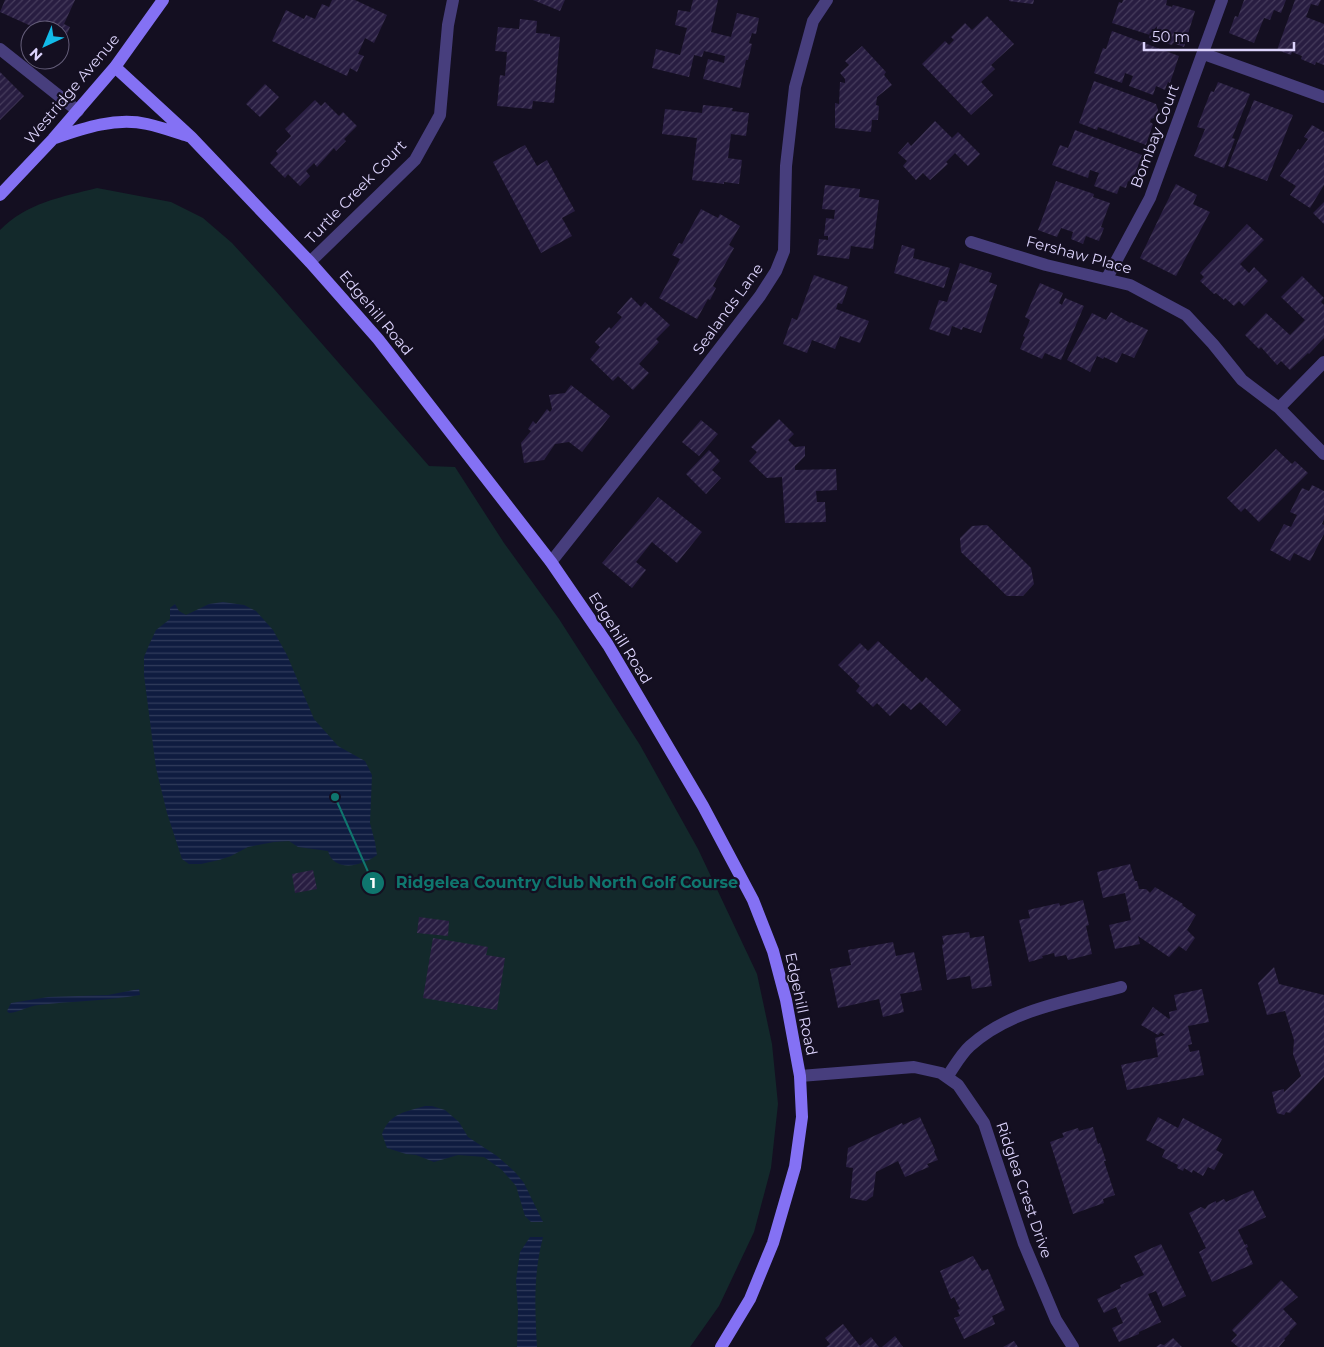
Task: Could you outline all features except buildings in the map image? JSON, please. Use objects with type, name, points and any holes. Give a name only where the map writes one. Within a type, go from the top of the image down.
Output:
[{"type":"street","name":"Westridge Avenue","points":[[0,195],[53,139],[115,67],[163,0]]},
{"type":"street","name":"Turtle Creek Court","points":[[310,262],[414,160],[440,115],[448,25],[453,0]]},
{"type":"street","name":"Sealands Lane","points":[[551,562],[696,379],[760,296],[776,271],[784,251],[786,166],[795,87],[813,21],[826,0]]},
{"type":"street","name":"Bombay Court","points":[[1107,278],[1150,198],[1204,54],[1222,0]]},
{"type":"street","points":[[0,49],[78,111]]},
{"type":"street","points":[[1204,54],[1324,97]]},
{"type":"street","name":"Edgehill Road","points":[[115,67],[192,137],[310,262],[378,339],[551,562],[608,645],[703,806],[753,900],[774,951],[786,1000],[800,1076],[802,1116],[795,1167],[773,1243],[750,1299],[721,1347]]},
{"type":"street","points":[[53,139],[91,126],[118,122],[145,124],[192,137]]},
{"type":"street","name":"Fershaw Place","points":[[971,242],[1046,265],[1130,285],[1186,315],[1213,344],[1242,380],[1278,408],[1324,454]]},
{"type":"street","points":[[1278,408],[1324,362]]},
{"type":"street","points":[[947,1076],[969,1047],[998,1025],[1022,1014],[1121,987]]},
{"type":"street","name":"Ridglea Crest Drive","points":[[800,1076],[914,1067],[947,1076],[958,1084],[984,1123],[1024,1244],[1056,1320],[1073,1347]]},
{"type":"green space","points":[[97,188],[171,202],[203,218],[232,243],[274,289],[429,466],[455,467],[504,543],[559,619],[640,745],[698,849],[757,974],[772,1044],[778,1104],[771,1168],[754,1232],[719,1306],[690,1347],[0,1347],[0,230],[21,213],[33,207],[58,198]]},
{"type":"water","points":[[223,602],[244,605],[256,611],[273,630],[287,655],[314,719],[338,746],[365,761],[372,775],[370,823],[377,855],[371,859],[357,864],[342,865],[331,858],[328,851],[298,847],[289,841],[248,847],[231,856],[201,864],[189,864],[182,859],[167,813],[156,768],[144,675],[144,657],[156,630],[170,619],[170,608],[175,604],[179,611],[186,615],[209,604]]},
{"type":"water","points":[[139,989],[140,995],[115,999],[39,1005],[9,1013],[7,1011],[11,1003],[48,997],[108,995]]},
{"type":"water","points":[[425,1106],[445,1110],[459,1122],[468,1137],[497,1156],[515,1172],[524,1183],[543,1222],[531,1222],[525,1216],[516,1186],[502,1170],[484,1157],[458,1155],[434,1162],[416,1155],[387,1148],[382,1134],[389,1122],[399,1114]]},
{"type":"water","points":[[530,1237],[543,1237],[536,1278],[537,1347],[517,1347],[518,1310],[516,1281],[520,1252]]},
{"type":"place","name":"Ridgelea Country Club North Golf Course","points":[[335,797]]}]
